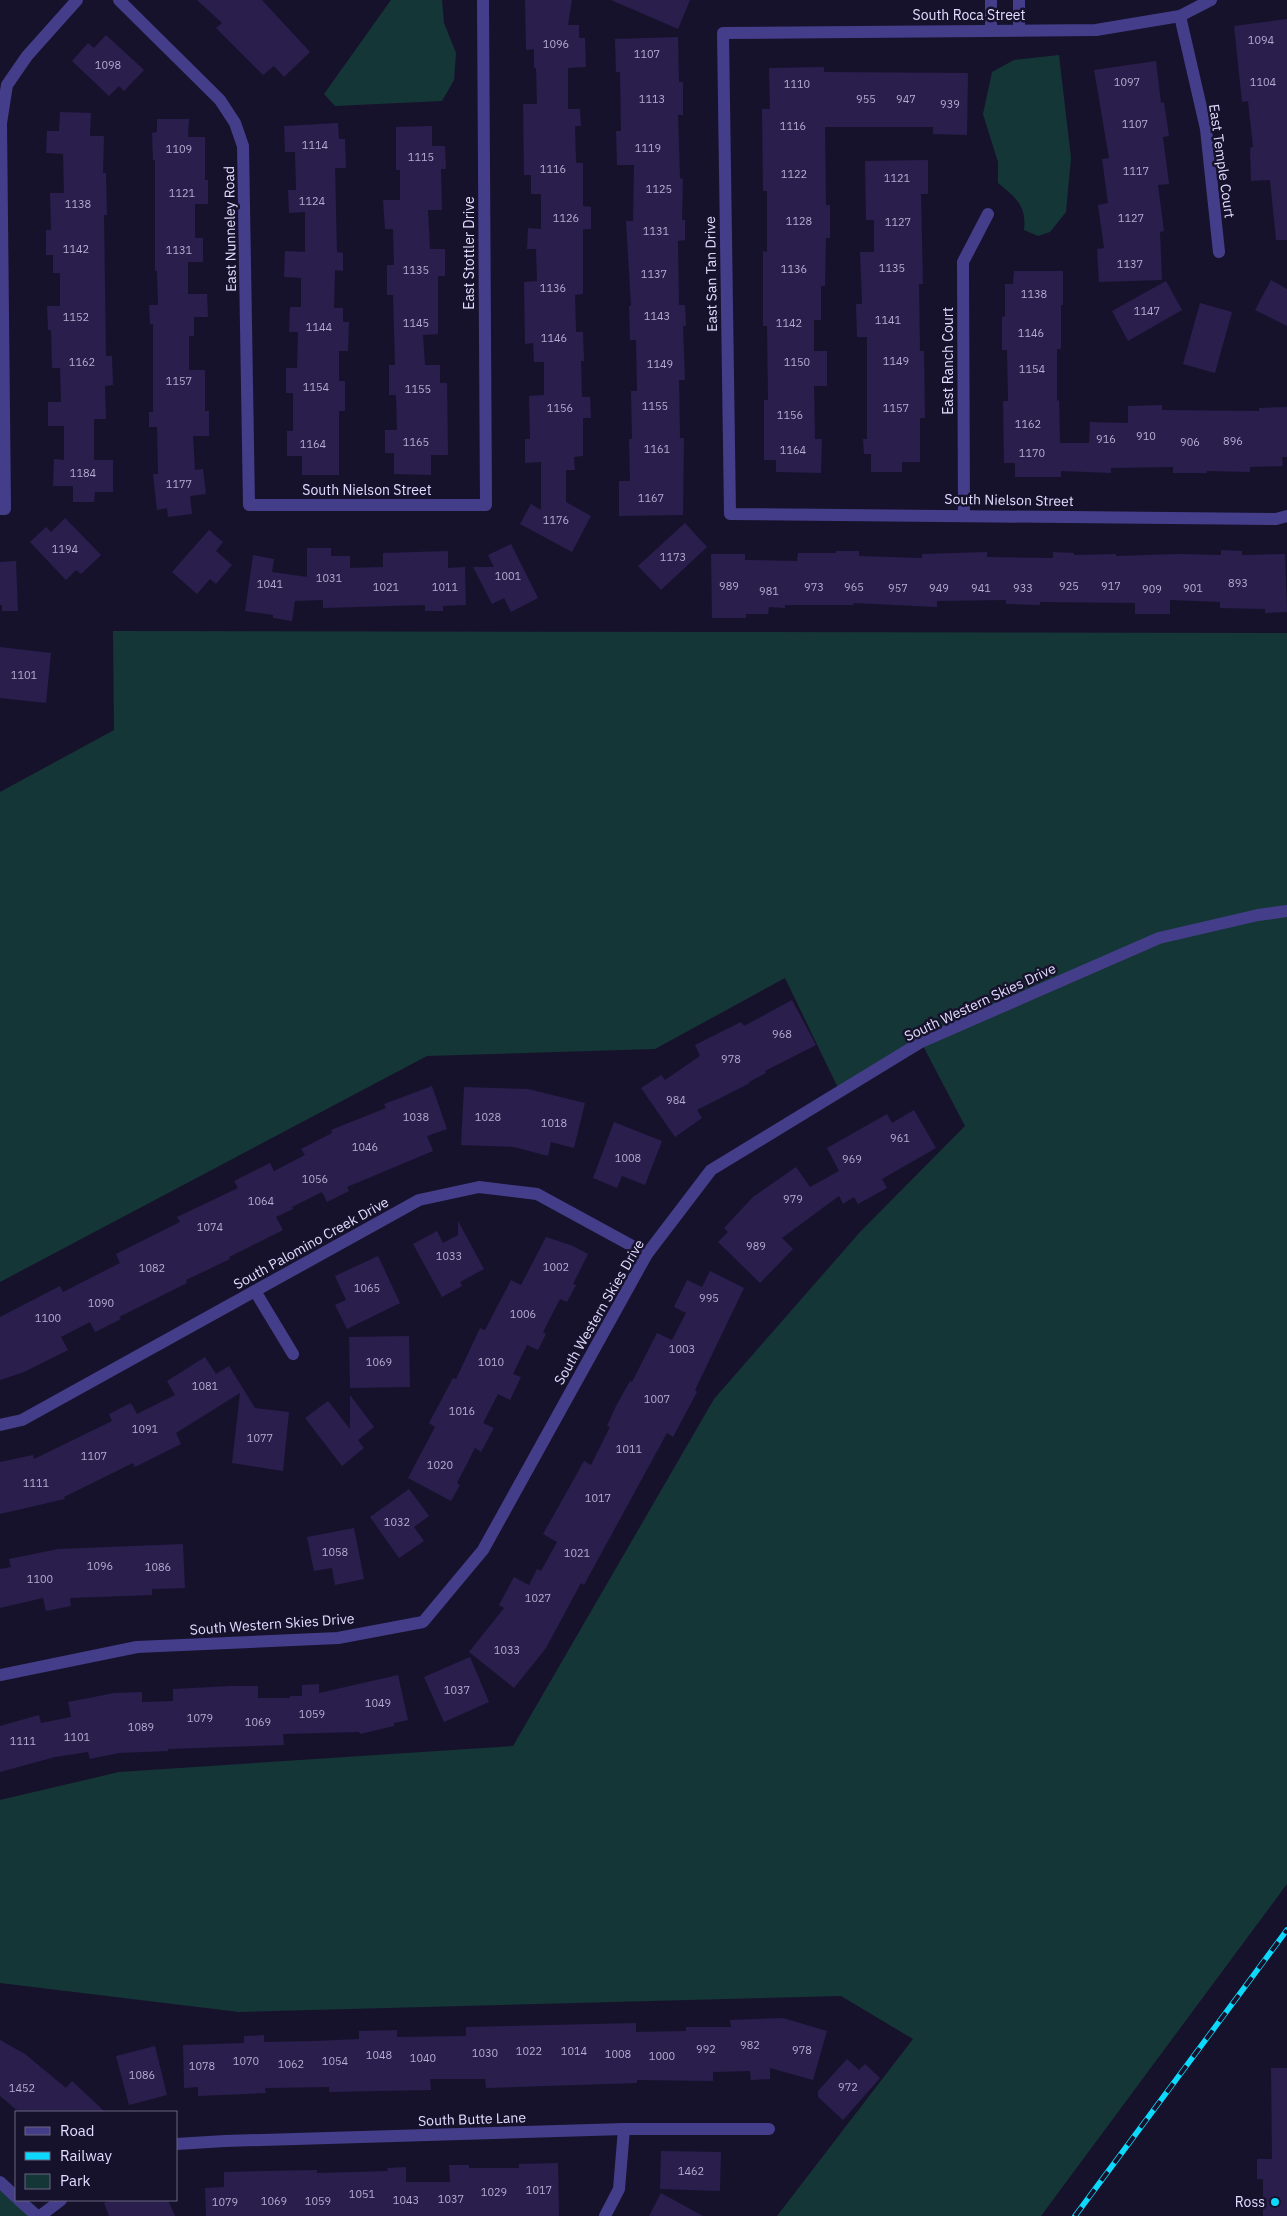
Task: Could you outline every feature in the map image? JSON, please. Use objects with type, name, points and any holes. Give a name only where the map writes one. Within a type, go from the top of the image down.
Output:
[{"type":"street","points":[[2,509],[1,123],[5,95],[7,85],[27,56],[77,0]]},
{"type":"street","name":"East Nunneley Road","points":[[119,0],[220,100],[235,123],[243,146],[249,505]]},
{"type":"street","name":"East Stottler Drive","points":[[483,0],[486,505]]},
{"type":"street","points":[[991,0],[991,30]]},
{"type":"street","points":[[1019,0],[1019,30]]},
{"type":"street","name":"South Roca Street","points":[[723,33],[1096,30],[1180,16],[1211,0]]},
{"type":"street","name":"East Temple Court","points":[[1180,16],[1206,129],[1219,252]]},
{"type":"street","name":"East San Tan Drive","points":[[723,33],[730,514]]},
{"type":"street","name":"East Ranch Court","points":[[964,514],[963,262],[988,214]]},
{"type":"street","name":"South Nielson Street","points":[[249,505],[486,505]]},
{"type":"street","name":"South Nielson Street","points":[[730,514],[964,514],[1276,519],[1287,516]]},
{"type":"street","name":"South Western Skies Drive","points":[[0,1675],[137,1647],[338,1638],[423,1622],[483,1550],[647,1254],[711,1170],[921,1042],[1159,938],[1258,915],[1287,911]]},
{"type":"street","name":"South Palomino Creek Drive","points":[[0,1425],[22,1420],[419,1200],[479,1187],[537,1194],[647,1254]]},
{"type":"street","points":[[255,1291],[293,1354]]},
{"type":"street","points":[[605,2216],[619,2190],[624,2129]]},
{"type":"street","name":"South Butte Lane","points":[[178,2144],[624,2129],[769,2129]]},
{"type":"street","points":[[0,2182],[15,2196]]},
{"type":"street","points":[[20,2201],[38,2216],[60,2201]]},
{"type":"green space","points":[[391,0],[442,0],[444,23],[456,53],[454,80],[442,101],[335,106],[324,94]]},
{"type":"green space","points":[[1059,55],[1071,158],[1066,212],[1050,232],[1038,236],[1024,230],[1022,208],[1014,197],[998,183],[998,162],[983,114],[992,72],[1014,60]]},
{"type":"green space","points":[[113,631],[1287,633],[1287,1884],[1041,2216],[777,2216],[913,2039],[841,1996],[239,2012],[0,1983],[0,1800],[119,1772],[513,1746],[714,1399],[860,1232],[965,1126],[921,1042],[840,1092],[785,978],[655,1049],[427,1056],[0,1282],[0,792],[114,730]]},
{"type":"green space","points":[[0,2182],[15,2196],[15,2201],[21,2201],[37,2216],[0,2216]]},
{"type":"building","points":[[197,0],[262,0],[310,52],[284,77],[274,66],[263,75],[216,28],[222,23]]},
{"type":"building","points":[[525,0],[572,0],[568,25],[579,25],[579,38],[585,38],[586,67],[568,68],[568,109],[580,109],[581,126],[575,126],[576,163],[583,163],[583,206],[591,207],[591,229],[583,229],[583,294],[575,295],[576,332],[583,332],[584,361],[581,361],[582,397],[590,397],[591,418],[583,418],[583,456],[574,457],[575,470],[566,470],[566,502],[591,516],[572,552],[520,524],[531,504],[541,510],[541,462],[525,463],[525,439],[530,439],[529,396],[544,395],[544,362],[534,362],[533,343],[525,344],[524,282],[537,281],[536,249],[527,249],[528,228],[541,229],[541,194],[531,194],[531,175],[524,175],[523,104],[537,104],[534,49],[526,50]]},
{"type":"building","points":[[611,0],[690,0],[678,29]]},
{"type":"building","points":[[1287,19],[1287,240],[1276,240],[1270,180],[1251,181],[1250,148],[1253,147],[1248,101],[1242,102],[1234,26]]},
{"type":"building","points":[[106,35],[144,70],[124,91],[119,86],[109,96],[72,61],[88,43],[94,48]]},
{"type":"building","points":[[678,37],[679,82],[683,82],[683,115],[678,115],[680,178],[683,179],[682,220],[685,220],[685,240],[678,241],[679,305],[685,305],[686,326],[683,326],[685,380],[679,380],[680,438],[684,438],[683,515],[619,516],[619,481],[630,481],[629,439],[632,439],[631,391],[637,391],[636,340],[630,340],[629,306],[631,306],[626,221],[633,221],[634,165],[617,165],[616,131],[621,131],[620,72],[616,72],[615,39]]},
{"type":"building","points":[[1156,61],[1161,103],[1164,102],[1169,136],[1163,137],[1169,184],[1158,185],[1164,231],[1160,232],[1162,280],[1099,282],[1097,249],[1104,248],[1098,205],[1108,203],[1102,159],[1109,158],[1094,70]]},
{"type":"building","points":[[824,67],[824,72],[968,73],[967,135],[933,134],[933,127],[825,127],[826,205],[830,205],[830,238],[826,238],[825,286],[821,286],[821,320],[814,320],[814,351],[827,351],[827,386],[814,386],[815,439],[822,439],[821,473],[776,472],[776,460],[764,460],[764,400],[768,400],[767,326],[763,326],[763,251],[767,252],[767,191],[763,191],[762,109],[770,109],[769,68]]},
{"type":"building","points":[[60,112],[91,113],[90,136],[104,136],[103,173],[106,173],[107,215],[104,215],[106,356],[112,356],[113,385],[105,386],[106,419],[94,419],[94,460],[113,460],[113,492],[95,492],[94,502],[73,502],[73,486],[53,486],[54,459],[64,460],[64,426],[48,426],[48,402],[61,402],[60,368],[52,368],[51,330],[48,330],[47,306],[60,306],[60,273],[53,273],[53,255],[46,255],[46,230],[51,230],[50,193],[64,193],[63,154],[46,153],[47,131],[59,131]]},
{"type":"building","points":[[157,119],[189,119],[188,137],[205,137],[205,180],[208,180],[208,204],[195,204],[195,238],[203,238],[203,262],[188,262],[188,294],[207,294],[208,317],[194,317],[194,336],[189,336],[189,370],[205,370],[205,411],[209,411],[209,436],[193,436],[195,470],[203,469],[206,494],[190,496],[192,514],[168,517],[167,508],[157,510],[153,474],[158,474],[157,427],[149,427],[149,412],[153,412],[153,324],[150,324],[149,305],[158,305],[157,271],[155,271],[155,160],[153,160],[152,133],[157,132]]},
{"type":"building","points":[[338,123],[339,139],[345,139],[346,168],[335,168],[337,252],[343,253],[343,271],[335,270],[334,308],[343,308],[343,322],[349,322],[348,351],[339,351],[339,381],[345,381],[345,411],[339,411],[339,475],[302,475],[302,456],[287,456],[287,431],[293,431],[293,393],[286,393],[286,368],[297,368],[298,332],[289,332],[290,307],[301,307],[301,278],[284,277],[285,251],[305,252],[305,212],[289,213],[288,190],[296,190],[295,152],[285,152],[284,126]]},
{"type":"building","points":[[432,126],[432,146],[445,146],[446,169],[441,169],[442,210],[428,210],[430,249],[445,249],[445,276],[438,276],[438,334],[423,335],[425,365],[440,365],[440,383],[447,383],[448,455],[431,455],[431,475],[394,474],[394,453],[385,453],[385,430],[397,430],[396,395],[389,395],[389,365],[395,365],[393,295],[387,295],[387,265],[394,265],[393,229],[385,229],[383,200],[400,200],[400,170],[396,170],[396,127]]},
{"type":"building","points":[[928,160],[928,194],[921,194],[923,284],[919,284],[920,351],[924,351],[925,418],[920,418],[920,462],[902,462],[902,472],[871,472],[871,454],[864,454],[863,439],[867,439],[867,337],[857,337],[856,304],[862,304],[860,252],[874,252],[874,220],[866,220],[865,161]]},
{"type":"building","points":[[1014,271],[1063,271],[1061,349],[1057,349],[1057,401],[1059,400],[1060,443],[1089,443],[1090,422],[1128,423],[1128,406],[1162,405],[1162,410],[1259,411],[1259,408],[1287,407],[1287,457],[1282,457],[1283,466],[1250,467],[1250,472],[1207,471],[1207,473],[1173,473],[1173,467],[1111,468],[1111,473],[1061,471],[1061,477],[1015,477],[1015,463],[1004,463],[1003,401],[1008,401],[1007,350],[1002,350],[1005,284],[1013,284]]},
{"type":"building","points":[[1271,280],[1287,289],[1287,326],[1255,310]]},
{"type":"building","points":[[1166,281],[1182,310],[1128,341],[1112,311]]},
{"type":"building","points":[[1200,303],[1232,312],[1215,373],[1183,364]]},
{"type":"building","points":[[65,518],[101,555],[81,574],[76,570],[66,580],[30,542],[46,527],[51,532]]},
{"type":"building","points":[[685,523],[707,547],[661,590],[638,566]]},
{"type":"building","points":[[209,530],[223,542],[216,551],[232,565],[216,584],[210,579],[197,594],[172,572]]},
{"type":"building","points":[[511,544],[538,598],[511,612],[504,598],[492,604],[473,567],[494,567],[488,555]]},
{"type":"building","points":[[307,548],[331,548],[331,556],[350,556],[350,568],[383,567],[383,553],[448,551],[448,568],[465,567],[466,605],[443,606],[443,611],[425,611],[425,605],[323,608],[323,600],[295,601],[292,621],[273,618],[273,615],[245,611],[253,555],[274,559],[272,572],[307,577]]},
{"type":"building","points":[[1221,550],[1242,551],[1242,555],[1285,554],[1287,612],[1265,613],[1265,609],[1220,608],[1220,602],[1170,600],[1170,614],[1135,614],[1135,603],[1040,602],[1040,605],[1006,604],[1006,600],[937,601],[937,607],[853,603],[854,605],[785,605],[785,608],[769,607],[768,614],[746,614],[746,618],[712,618],[711,554],[745,554],[745,560],[797,561],[798,553],[836,553],[836,551],[859,551],[859,556],[922,558],[922,554],[987,552],[987,557],[1053,558],[1053,552],[1074,553],[1074,555],[1116,554],[1116,556],[1221,555]]},
{"type":"building","points":[[16,561],[18,611],[2,611],[2,605],[0,605],[0,562]]},
{"type":"building","points":[[0,647],[51,653],[46,703],[0,698]]},
{"type":"building","points":[[792,1000],[816,1045],[765,1071],[766,1073],[750,1083],[697,1110],[702,1118],[675,1137],[641,1088],[661,1075],[665,1080],[700,1056],[695,1045],[741,1022],[744,1026]]},
{"type":"building","points":[[432,1086],[447,1129],[427,1136],[433,1151],[347,1187],[349,1191],[327,1202],[322,1192],[292,1207],[293,1209],[276,1217],[283,1230],[186,1280],[187,1283],[119,1317],[121,1319],[95,1332],[90,1322],[61,1337],[68,1350],[24,1372],[0,1380],[0,1317],[60,1286],[63,1292],[120,1263],[116,1254],[180,1222],[177,1217],[238,1188],[234,1181],[270,1163],[274,1171],[305,1155],[301,1149],[332,1133],[331,1130],[386,1108],[384,1104]]},
{"type":"building","points":[[464,1087],[528,1089],[585,1103],[574,1148],[551,1142],[548,1156],[514,1147],[461,1145]]},
{"type":"building","points":[[914,1110],[936,1148],[882,1179],[887,1188],[858,1204],[854,1197],[843,1204],[839,1196],[782,1238],[793,1249],[760,1283],[718,1242],[728,1232],[724,1228],[753,1197],[796,1167],[810,1187],[839,1171],[827,1148],[887,1114],[892,1123]]},
{"type":"building","points":[[614,1122],[662,1141],[645,1185],[622,1176],[617,1188],[593,1178]]},
{"type":"building","points":[[458,1221],[484,1269],[460,1282],[462,1286],[442,1297],[413,1244],[437,1231],[443,1243],[458,1235]]},
{"type":"building","points":[[546,1237],[573,1246],[588,1254],[573,1284],[576,1285],[567,1302],[560,1299],[543,1332],[546,1334],[538,1350],[527,1345],[513,1374],[521,1377],[510,1400],[498,1394],[483,1423],[494,1428],[481,1452],[475,1448],[457,1483],[460,1485],[451,1501],[408,1478],[435,1427],[429,1423],[453,1378],[456,1379],[480,1328],[485,1330],[511,1280],[521,1285]]},
{"type":"building","points":[[378,1256],[400,1303],[347,1329],[335,1305],[346,1300],[335,1276]]},
{"type":"building","points":[[710,1271],[744,1288],[695,1390],[697,1392],[673,1437],[667,1433],[584,1585],[581,1583],[546,1648],[514,1688],[469,1652],[504,1608],[499,1605],[514,1577],[529,1585],[537,1569],[541,1571],[557,1542],[543,1534],[584,1461],[591,1465],[610,1427],[607,1426],[616,1406],[630,1381],[632,1382],[657,1333],[672,1340],[686,1313],[674,1307],[687,1280],[702,1287]]},
{"type":"building","points":[[409,1336],[410,1387],[350,1388],[349,1337]]},
{"type":"building","points":[[205,1357],[216,1374],[229,1366],[255,1408],[289,1412],[283,1471],[232,1463],[240,1393],[176,1433],[181,1444],[135,1467],[133,1463],[64,1497],[65,1499],[0,1514],[0,1462],[33,1455],[34,1459],[112,1421],[109,1414],[131,1403],[137,1414],[175,1395],[167,1381]]},
{"type":"building","points":[[350,1395],[374,1427],[358,1440],[364,1448],[342,1466],[305,1418],[328,1401],[350,1429]]},
{"type":"building","points":[[409,1489],[429,1516],[414,1527],[424,1541],[399,1558],[370,1517]]},
{"type":"building","points":[[354,1528],[364,1579],[335,1585],[332,1568],[314,1571],[307,1537]]},
{"type":"building","points":[[183,1544],[185,1588],[152,1589],[152,1595],[70,1598],[71,1606],[46,1611],[43,1598],[0,1608],[0,1569],[11,1567],[9,1559],[58,1549]]},
{"type":"building","points":[[470,1657],[489,1702],[444,1722],[424,1677]]},
{"type":"building","points":[[398,1675],[408,1720],[394,1723],[394,1726],[360,1734],[359,1732],[283,1734],[284,1745],[168,1749],[168,1751],[119,1753],[90,1759],[88,1752],[55,1757],[0,1772],[0,1726],[39,1715],[41,1723],[71,1717],[68,1702],[114,1693],[142,1692],[142,1702],[173,1701],[173,1689],[231,1686],[258,1686],[258,1698],[290,1698],[290,1696],[302,1696],[302,1685],[319,1684],[319,1693]]},
{"type":"building","points":[[783,2018],[827,2031],[813,2080],[770,2068],[770,2079],[751,2080],[750,2071],[713,2072],[713,2081],[637,2080],[637,2083],[486,2088],[485,2079],[430,2079],[431,2090],[329,2092],[329,2087],[265,2088],[266,2093],[198,2096],[198,2087],[184,2088],[183,2045],[244,2043],[244,2036],[264,2035],[264,2042],[315,2041],[359,2039],[359,2031],[397,2030],[397,2037],[466,2036],[466,2027],[636,2023],[636,2032],[686,2031],[686,2027],[731,2027],[730,2020]]},
{"type":"building","points":[[0,2040],[25,2054],[66,2088],[72,2081],[104,2111],[18,2111],[0,2096]]},
{"type":"building","points":[[155,2046],[167,2095],[129,2105],[116,2056]]},
{"type":"building","points":[[847,2059],[859,2070],[865,2064],[880,2078],[843,2120],[818,2097],[818,2091]]},
{"type":"building","points":[[1271,2068],[1287,2068],[1287,2216],[1263,2216],[1263,2179],[1257,2179],[1257,2159],[1272,2159]]},
{"type":"building","points":[[661,2151],[721,2152],[720,2191],[660,2189]]},
{"type":"building","points":[[558,2163],[559,2216],[206,2216],[205,2188],[224,2187],[224,2172],[317,2170],[317,2173],[388,2171],[387,2168],[406,2167],[406,2182],[450,2182],[449,2165],[469,2165],[469,2168],[519,2168],[519,2164]]},
{"type":"building","points":[[661,2193],[703,2216],[649,2216]]},
{"type":"building","points":[[109,2201],[168,2201],[175,2216],[109,2216],[104,2203]]},
{"type":"railway","points":[[1075,2216],[1287,1930]]},
{"type":"place","name":"Ross","points":[[1275,2202]]}]
